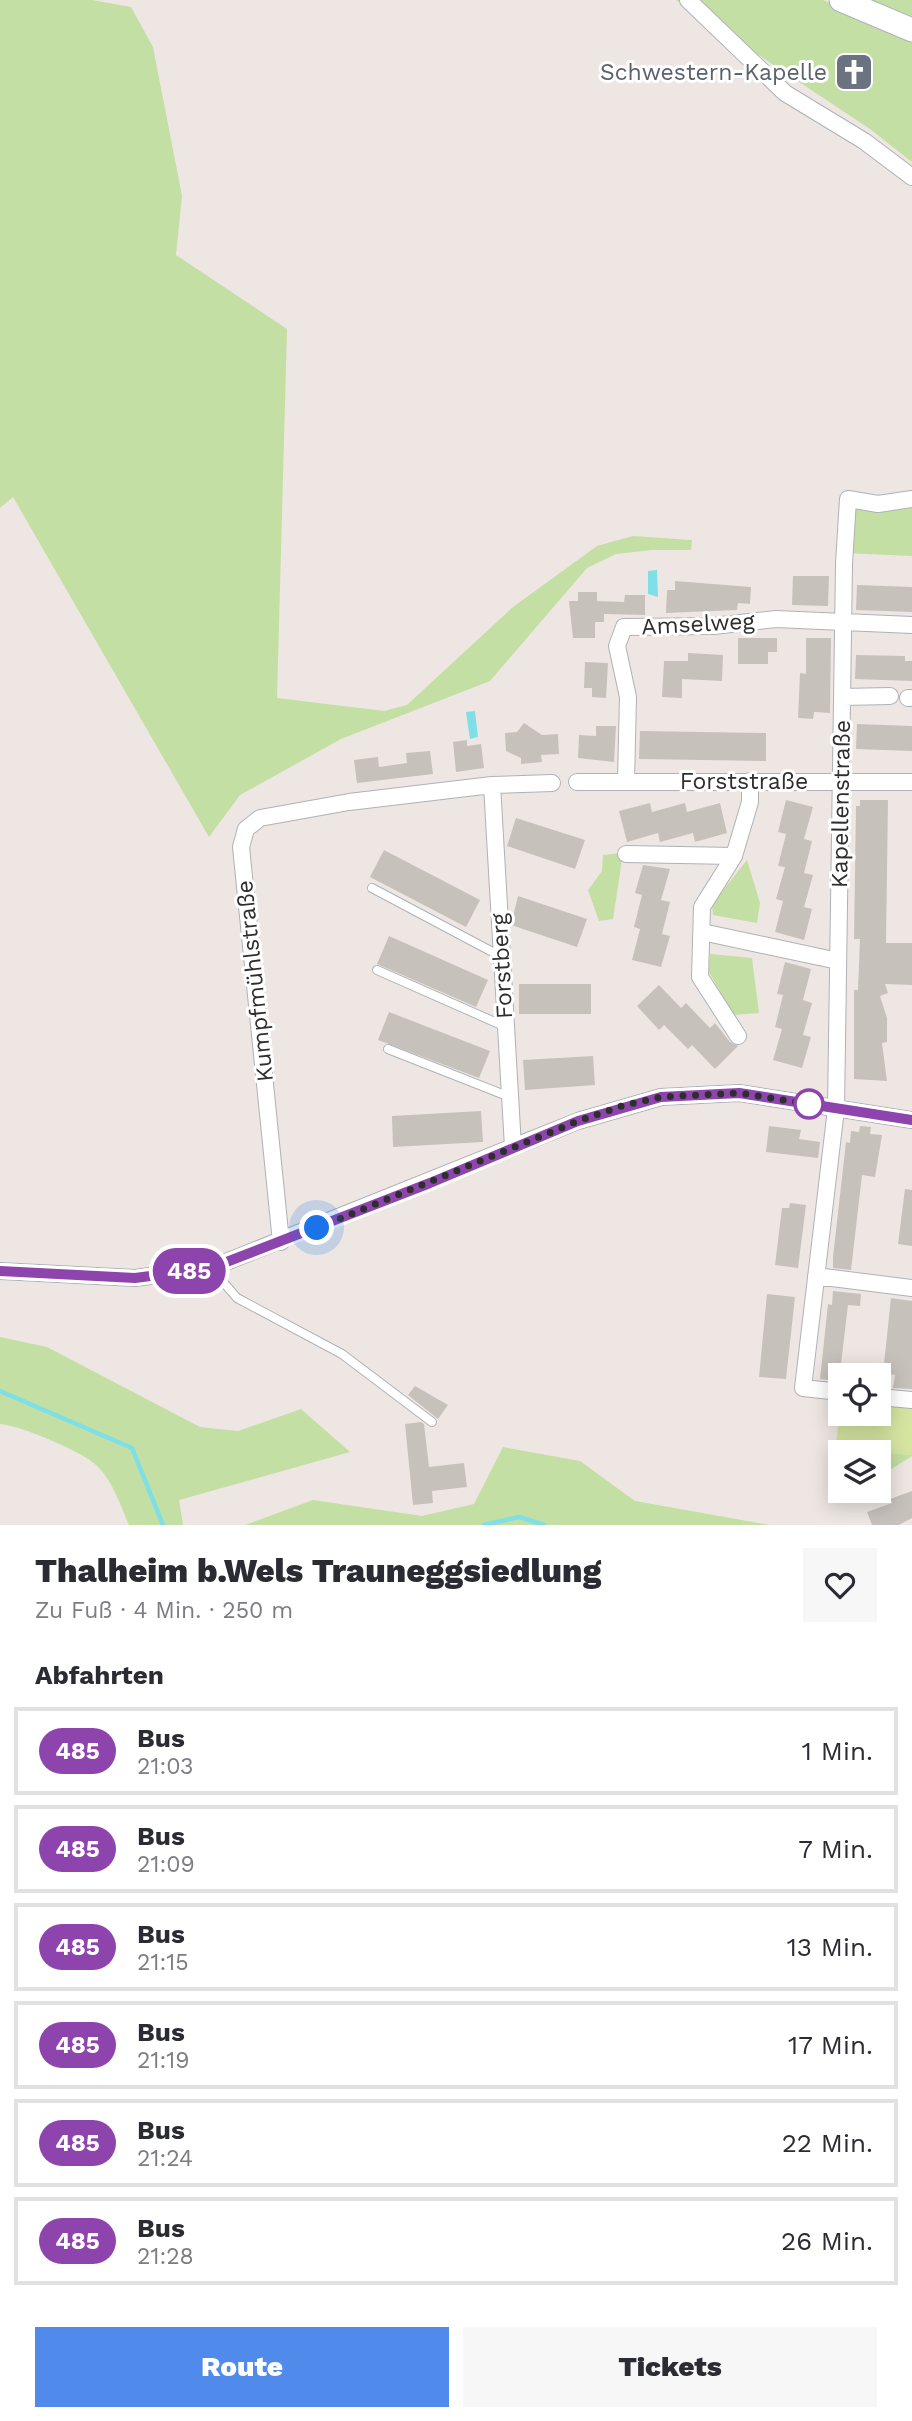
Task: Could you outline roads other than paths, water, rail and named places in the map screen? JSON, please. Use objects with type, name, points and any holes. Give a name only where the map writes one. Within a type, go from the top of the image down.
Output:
[{"type":"street","points":[[688,0],[785,93],[864,141],[912,177]]},
{"type":"street","points":[[841,0],[912,30]]},
{"type":"street","name":"Kapellenstraße","points":[[828,1391],[803,1388],[836,1109],[843,622],[848,499],[878,504],[912,499]]},
{"type":"street","name":"Amselweg","points":[[626,781],[628,697],[617,646],[624,627],[713,626],[776,619],[843,622]]},
{"type":"street","points":[[843,622],[912,625]]},
{"type":"street","points":[[842,697],[890,696]]},
{"type":"street","points":[[738,1036],[700,977],[702,907],[734,856],[750,802],[750,781]]},
{"type":"street","name":"Forststraße","points":[[577,782],[912,782]]},
{"type":"street","points":[[492,785],[552,783]]},
{"type":"street","name":"Kumpfmühlstraße","points":[[281,1242],[241,847],[246,829],[260,818],[349,802],[492,785]]},
{"type":"street","name":"Forstberg","points":[[492,785],[513,1147]]},
{"type":"street","points":[[626,854],[734,856]]},
{"type":"street","points":[[702,932],[838,961]]},
{"type":"street","points":[[0,1271],[135,1278],[211,1268],[578,1121],[661,1097],[739,1093],[912,1120]]},
{"type":"street","points":[[816,1276],[912,1288]]},
{"type":"street","points":[[891,1398],[912,1401]]},
{"type":"lane","points":[[372,888],[502,957]]},
{"type":"lane","points":[[377,970],[506,1027]]},
{"type":"lane","points":[[388,1049],[510,1097]]},
{"type":"lane","points":[[211,1268],[237,1298],[342,1354],[432,1422]]},
{"type":"water","points":[[657,570],[658,597],[648,594],[648,571]]},
{"type":"water","points":[[475,711],[478,737],[470,739],[466,712]]},
{"type":"waterway","points":[[0,1391],[132,1448],[163,1525]]},
{"type":"waterway","points":[[484,1525],[519,1517],[544,1525]]},
{"type":"place","name":"Schwestern-Kapelle","points":[[854,72]]}]
